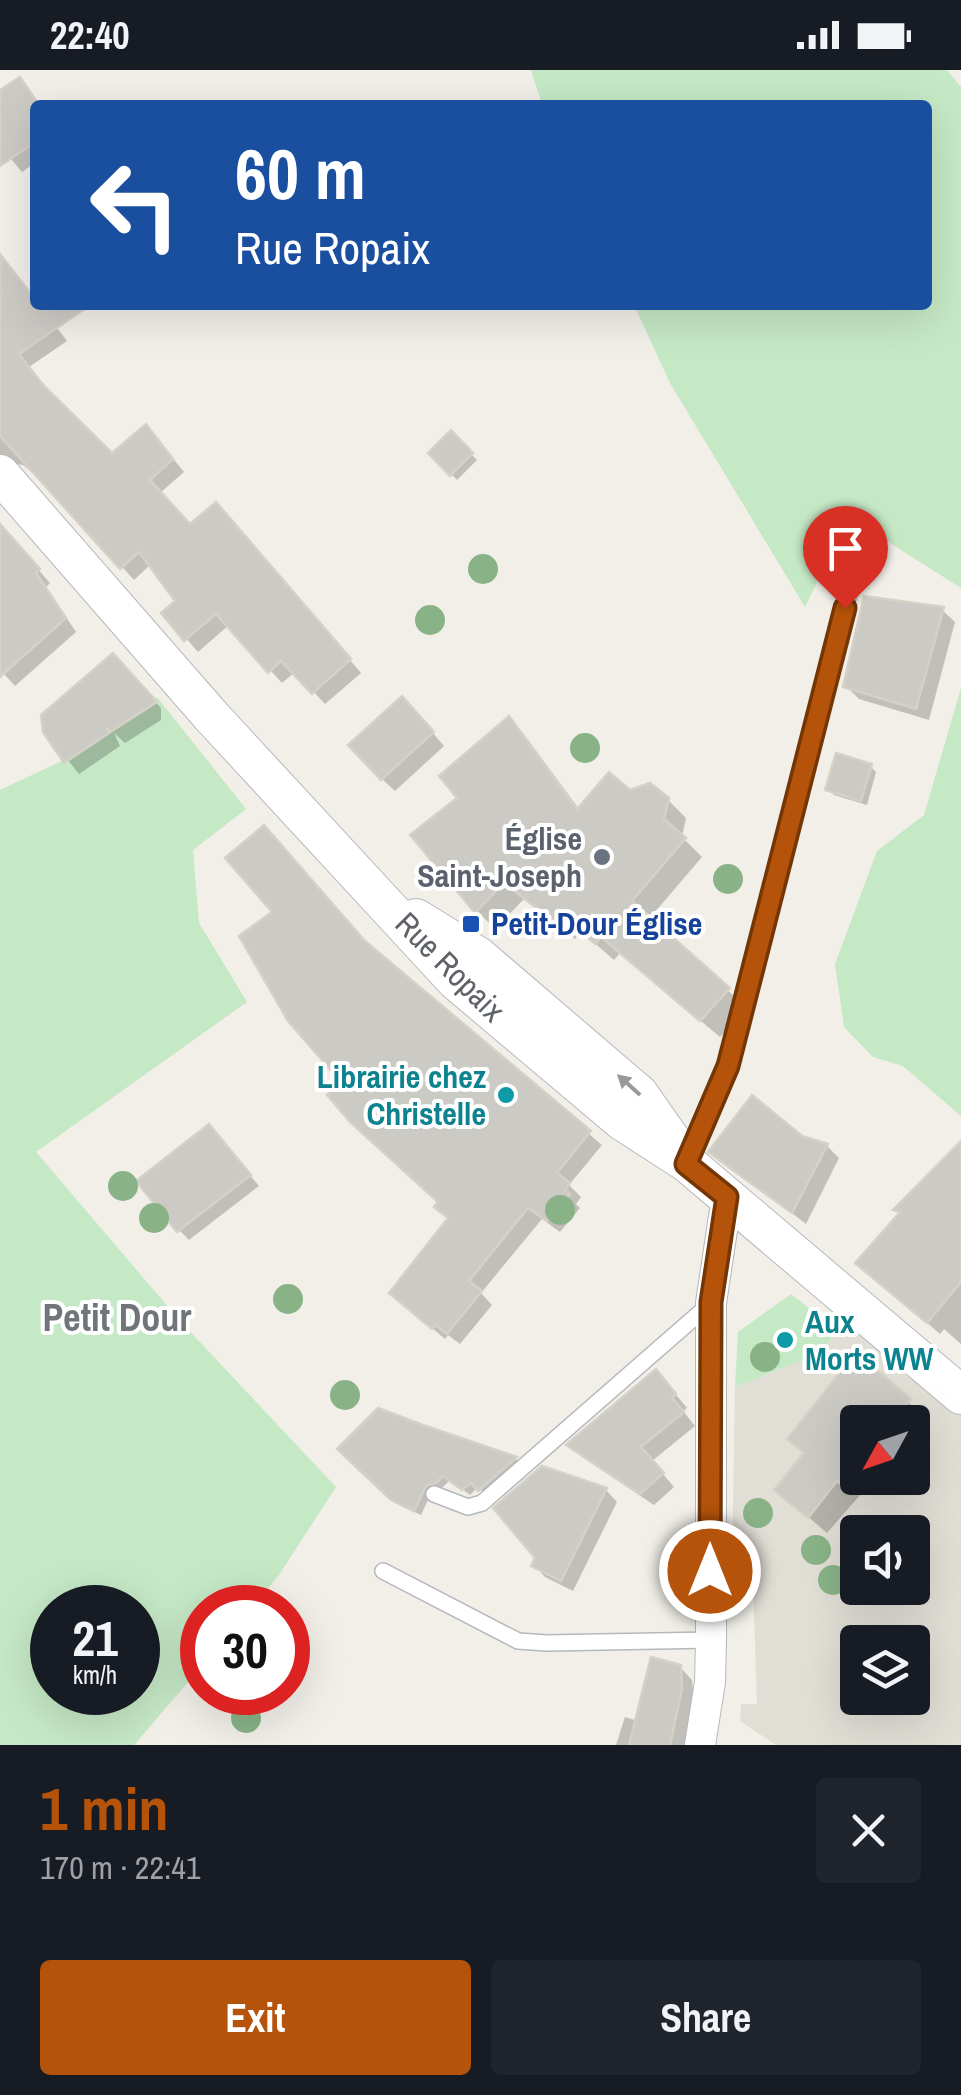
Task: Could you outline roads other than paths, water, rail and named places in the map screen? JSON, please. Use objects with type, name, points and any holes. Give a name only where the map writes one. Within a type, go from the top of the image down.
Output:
[{"type":"street","name":"Rue Ropaix","points":[[0,474],[237,744],[456,980],[622,1121],[727,1197],[961,1394]]},
{"type":"street","points":[[700,1745],[710,1682],[711,1302],[727,1197]]},
{"type":"lane","points":[[686,1164],[728,1066],[855,570]]},
{"type":"lane","points":[[434,1494],[468,1507],[482,1503],[711,1302]]},
{"type":"lane","points":[[384,1571],[518,1640],[711,1640]]},
{"type":"place","name":"Église Saint-Joseph","points":[[602,857]]},
{"type":"place","name":"Petit-Dour Église","points":[[471,924]]},
{"type":"place","name":"Librairie chez Christelle","points":[[506,1095]]},
{"type":"place","name":"Aux Morts WW","points":[[785,1340]]},
{"type":"district","name":"Petit Dour","points":[[117,1318]]}]
